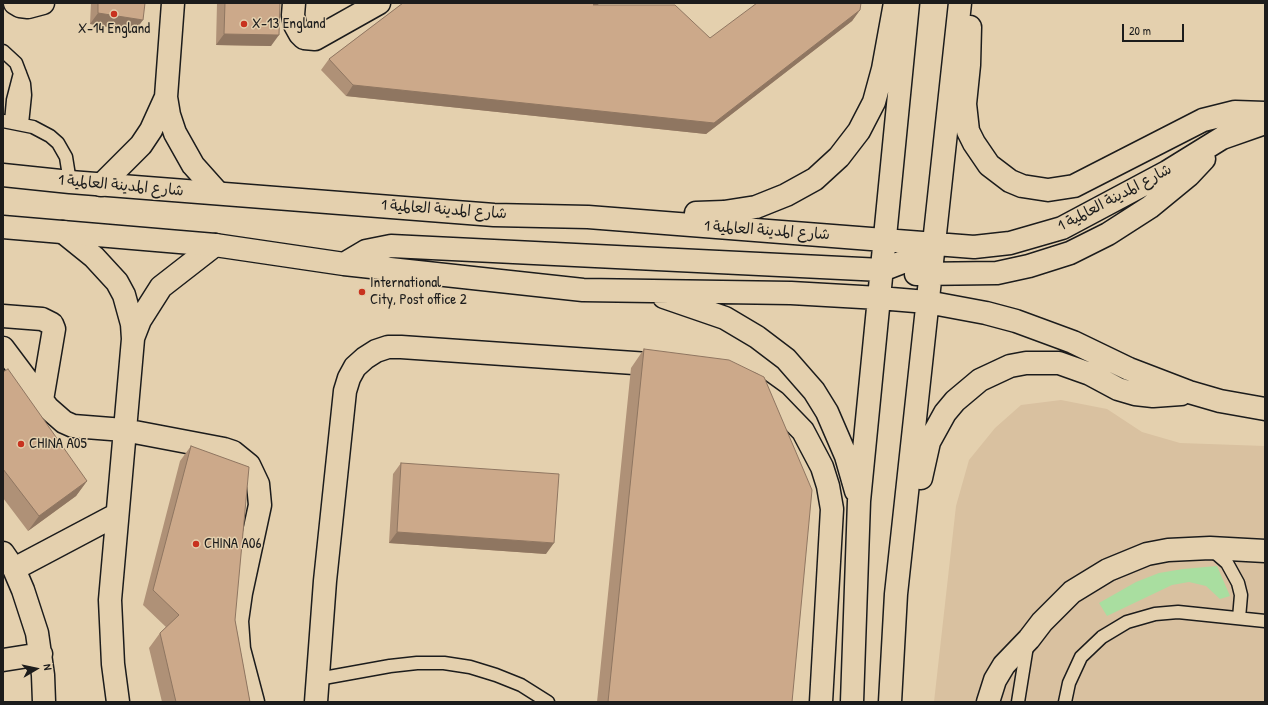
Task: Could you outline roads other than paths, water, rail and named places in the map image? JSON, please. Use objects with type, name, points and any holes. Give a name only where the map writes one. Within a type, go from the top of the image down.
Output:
[{"type":"street","points":[[14,3],[20,6],[28,7],[43,3]]},
{"type":"street","points":[[174,3],[166,97],[175,133],[193,165],[218,194]]},
{"type":"street","points":[[294,3],[292,15],[300,34],[304,38],[315,39],[379,3]]},
{"type":"street","points":[[588,217],[724,212],[756,207],[786,195],[815,179],[839,157],[858,131],[874,102],[883,69],[895,3]]},
{"type":"street","points":[[852,702],[859,501],[908,3]]},
{"type":"street","points":[[890,702],[896,594],[960,3]]},
{"type":"street","points":[[969,3],[969,65],[965,104],[968,131],[974,143],[989,165],[1010,181],[1022,186],[1048,190],[1074,186],[1203,120],[1235,112],[1265,113]]},
{"type":"street","points":[[101,185],[141,145],[151,130],[166,97]]},
{"type":"street","name":"شارع المدينة العالمية 1","points":[[3,175],[101,185],[494,215],[588,217],[974,247],[997,245],[1028,239],[1056,230],[1078,220],[1160,176],[1222,138],[1265,123]]},
{"type":"street","points":[[879,298],[885,290],[901,278],[920,273],[997,273],[1050,260],[1089,244],[1129,221],[1170,192],[1222,138]]},
{"type":"street","points":[[3,227],[215,245],[261,250],[344,264],[583,290],[786,293],[927,302],[986,313],[1045,331],[1080,345],[1129,370],[1189,392],[1220,401],[1265,409]]},
{"type":"street","points":[[63,232],[94,257],[117,282],[124,294],[129,309],[132,339],[110,600],[113,664],[118,702]]},
{"type":"street","points":[[344,264],[366,251],[391,246],[882,270],[905,262],[933,244]]},
{"type":"street","points":[[132,339],[140,320],[161,287],[215,245]]},
{"type":"street","points":[[645,291],[725,318],[757,337],[786,359],[814,391],[827,412],[846,456],[859,501]]},
{"type":"street","points":[[3,316],[42,320],[52,324],[54,329],[42,400]]},
{"type":"street","points":[[316,702],[325,581],[345,390],[355,367],[376,351],[388,347],[682,366]]},
{"type":"street","points":[[3,348],[55,416],[73,426],[124,430],[224,449],[242,458],[254,474],[258,484],[260,505],[240,593],[237,621],[239,649],[253,702]]},
{"type":"street","points":[[896,594],[911,545],[924,457],[929,442],[936,427],[950,407],[980,380],[1010,366],[1042,362],[1058,363],[1074,368],[1118,389],[1135,394],[1171,396],[1189,392]]},
{"type":"street","points":[[730,376],[759,390],[789,415],[803,431],[813,448],[822,467],[828,486],[832,509],[821,702]]},
{"type":"street","points":[[44,702],[41,654],[31,611],[8,561],[116,515]]},
{"type":"street","points":[[988,702],[995,680],[1004,665],[1029,639],[1042,622],[1072,592],[1108,570],[1147,554],[1168,550],[1210,548],[1265,551]]},
{"type":"street","points":[[3,660],[41,654]]},
{"type":"lane","points":[[3,51],[12,59],[20,73],[13,100],[12,123],[42,131],[58,143],[64,152],[68,163],[70,182]]},
{"type":"lane","points":[[1210,548],[1227,563],[1238,584],[1241,595],[1239,618]]},
{"type":"lane","points":[[1065,702],[1069,683],[1081,657],[1102,637],[1127,622],[1141,617],[1169,613],[1265,621]]},
{"type":"lane","points":[[1018,702],[1023,662],[1029,639]]},
{"type":"lane","points":[[318,679],[390,666],[417,663],[444,663],[470,667],[496,675],[521,685],[548,702]]},
{"type":"place","name":"X-14 England","points":[[114,14]]},
{"type":"place","name":"X-13 England","points":[[244,24]]},
{"type":"place","name":"International City, Post office 2","points":[[362,292]]},
{"type":"place","name":"CHINA A05","points":[[21,444]]},
{"type":"place","name":"CHINA A06","points":[[196,544]]}]
